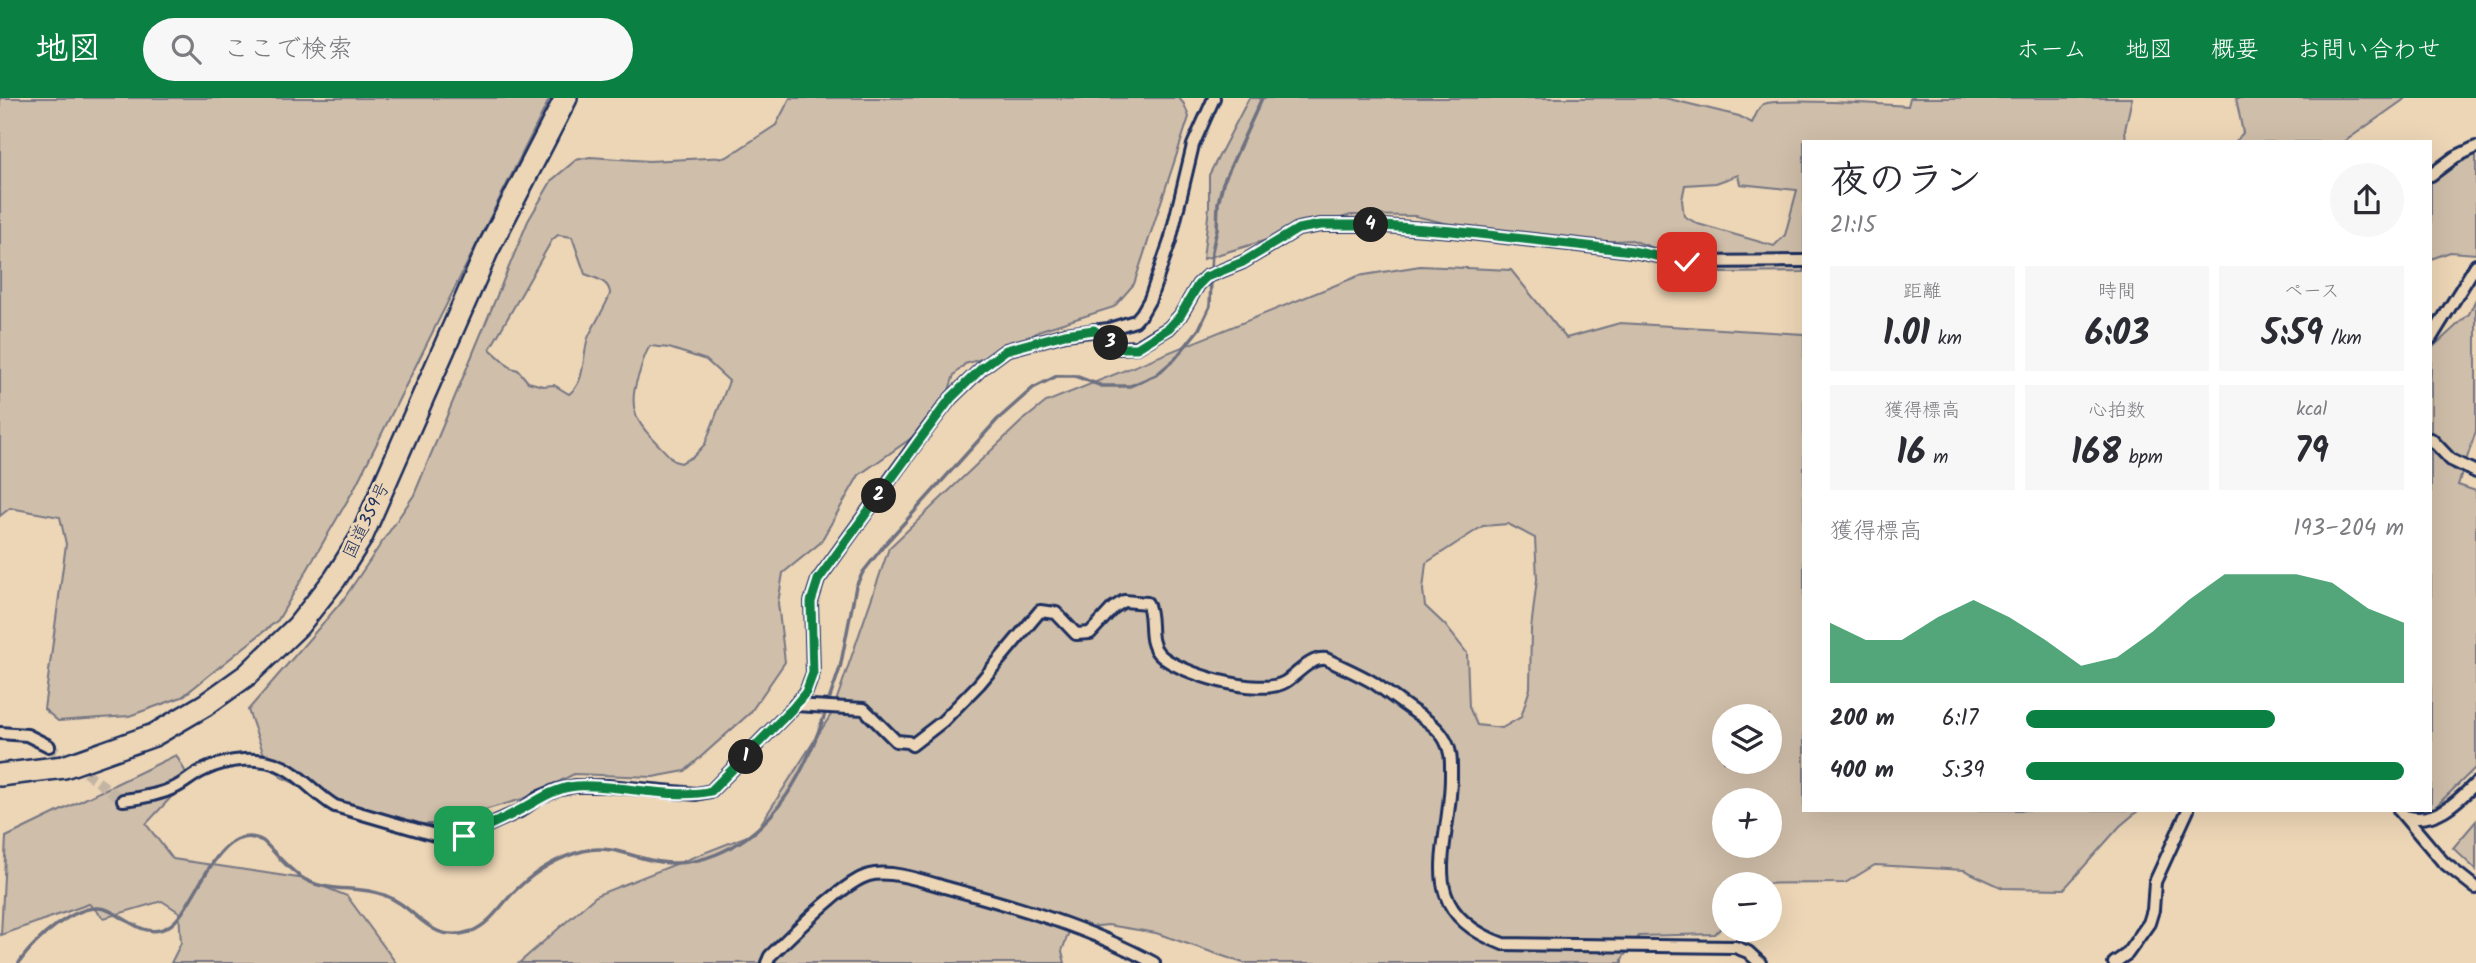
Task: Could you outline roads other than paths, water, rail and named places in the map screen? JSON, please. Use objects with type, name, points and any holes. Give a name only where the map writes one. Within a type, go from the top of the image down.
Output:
[{"type":"highway","name":"国道359号","points":[[0,775],[64,768],[154,736],[247,675],[298,626],[335,579],[361,538],[487,251],[566,98]]},
{"type":"street","points":[[123,800],[147,797],[177,787],[204,769],[238,760],[265,760],[283,767],[318,796],[335,806],[445,838],[464,836],[520,811],[540,797],[575,786],[608,786],[696,794],[711,791],[806,692],[813,673],[811,602],[818,580],[945,406],[983,367],[1006,350],[1065,334],[1109,329],[1135,321],[1150,299],[1170,241],[1193,145],[1214,98]]},
{"type":"street","points":[[2432,174],[2455,157],[2476,147]]},
{"type":"street","points":[[1094,330],[1118,348],[1137,348],[1169,328],[1206,277],[1243,262],[1298,229],[1321,225],[1371,225],[1452,231],[1632,251],[1687,262],[1802,261]]},
{"type":"street","points":[[2432,336],[2476,265]]},
{"type":"street","points":[[2432,440],[2451,460],[2476,472]]},
{"type":"street","points":[[795,705],[864,709],[896,741],[912,745],[943,722],[979,684],[1040,611],[1056,613],[1076,634],[1090,633],[1124,601],[1147,603],[1150,608],[1152,643],[1159,653],[1172,663],[1204,676],[1253,687],[1283,683],[1311,663],[1320,658],[1326,659],[1374,683],[1433,725],[1445,739],[1451,755],[1451,789],[1441,885],[1449,905],[1488,938],[1503,944],[1735,947],[1748,952],[1760,963]]},
{"type":"street","points":[[0,733],[27,735],[49,746]]},
{"type":"street","points":[[2402,813],[2417,820],[2431,817],[2455,803],[2476,783]]},
{"type":"street","points":[[2114,963],[2127,954],[2149,923],[2155,882],[2187,812]]},
{"type":"street","points":[[2402,813],[2443,862],[2476,888]]},
{"type":"street","points":[[767,963],[770,956],[814,914],[856,881],[880,873],[921,880],[989,899],[1093,934],[1154,963]]},
{"type":"waterway","points":[[1211,271],[1218,203],[1223,183],[1262,98]]},
{"type":"waterway","points":[[828,703],[840,668],[856,586],[863,572],[997,420],[1033,388],[1057,376],[1075,376],[1102,386],[1130,386],[1156,375],[1175,359],[1199,329],[1210,306],[1211,279]]},
{"type":"waterway","points":[[19,963],[34,944],[57,925],[82,911],[94,908],[113,912],[136,926],[152,931],[169,926],[189,903],[220,853],[233,842],[247,837],[263,841],[294,872],[315,884],[384,895],[434,929],[445,933],[472,931],[486,923],[532,876],[548,865],[583,851],[603,849],[660,862],[682,863],[717,854],[738,843],[757,829],[787,795],[809,754],[826,711]]},
{"type":"tunnel","points":[[49,746],[123,800]]}]
